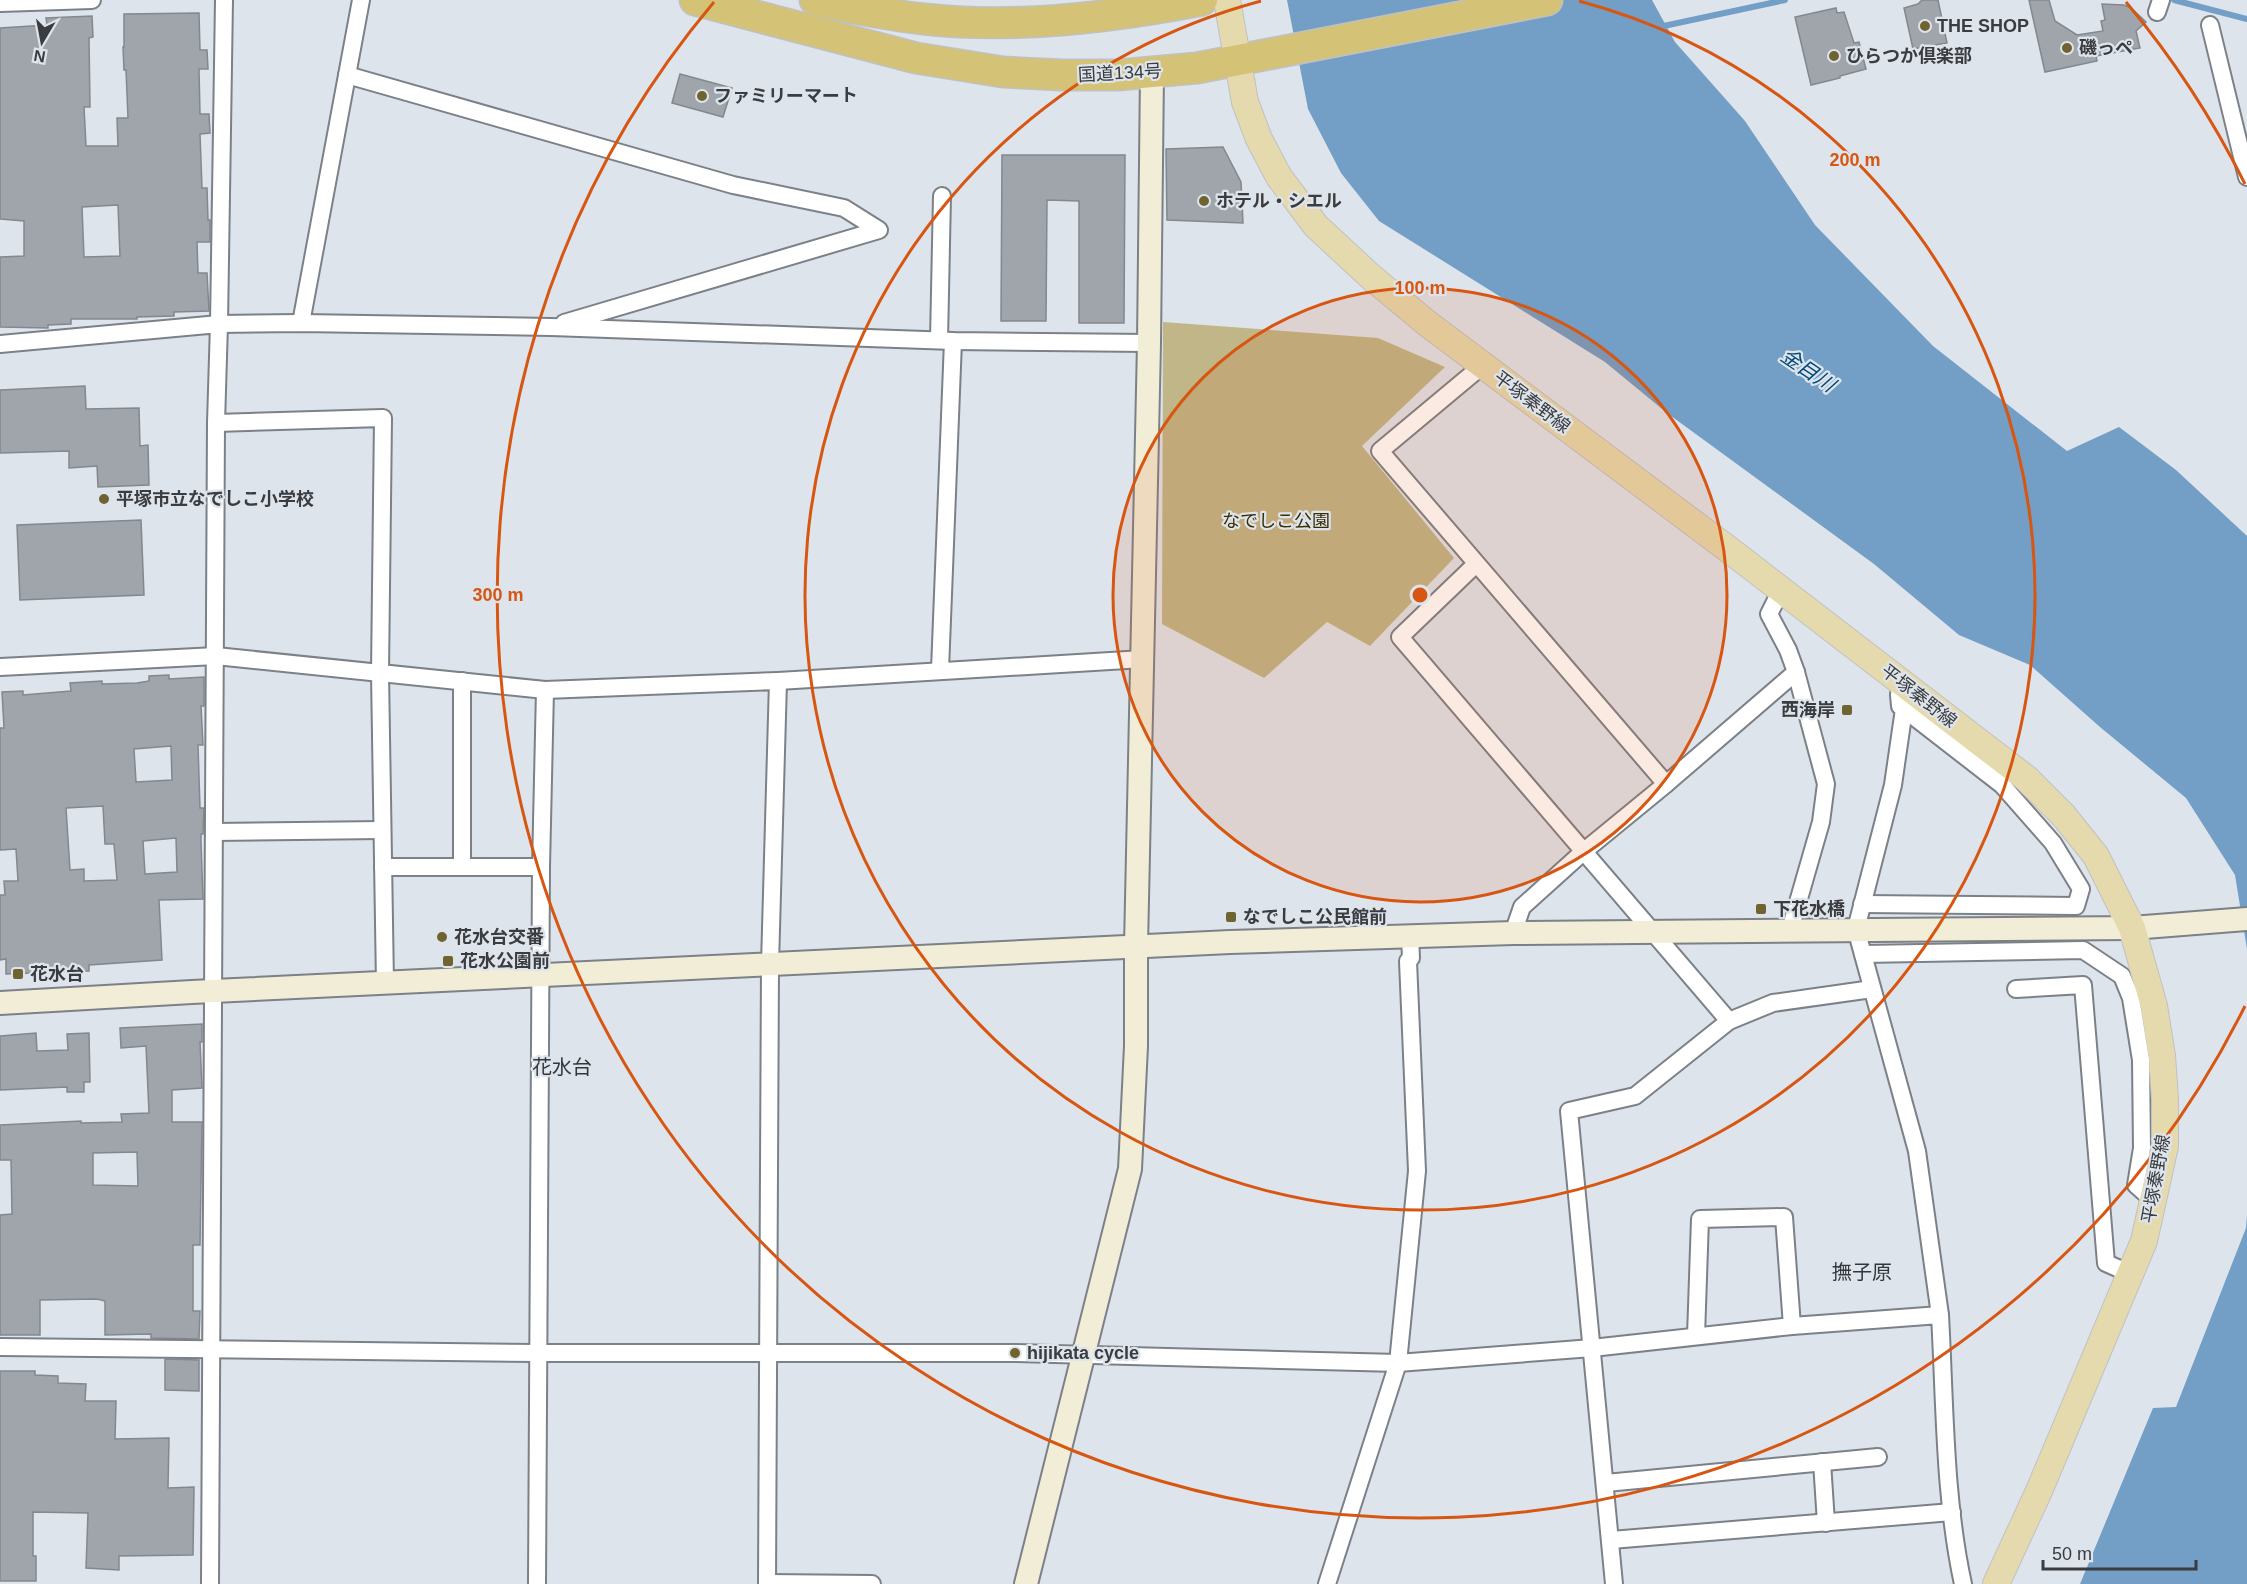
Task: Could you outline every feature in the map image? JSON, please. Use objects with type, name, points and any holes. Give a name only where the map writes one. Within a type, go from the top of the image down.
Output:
[{"type":"highway","name":"国道134号","points":[[695,0],[927,60],[1004,72],[1062,75],[1152,73],[1238,60],[1547,0]]},
{"type":"highway","points":[[815,0],[926,20],[1008,22],[1111,14],[1202,0]]},
{"type":"main road","name":"平塚秦野線","points":[[1227,0],[1245,102],[1259,139],[1279,177],[1316,226],[1370,276],[1483,365],[2026,778],[2064,816],[2096,856],[2132,928],[2154,1006],[2166,1099],[2165,1146],[2154,1201],[2145,1241],[1996,1584]]},
{"type":"street","points":[[0,3],[92,0]]},
{"type":"street","points":[[210,1584],[216,423],[224,0]]},
{"type":"street","points":[[301,323],[361,0]]},
{"type":"street","points":[[2210,25],[2247,177]]},
{"type":"street","points":[[1026,1584],[1130,1169],[1136,1046],[1152,73]]},
{"type":"street","points":[[347,75],[734,185],[844,208],[879,230],[551,327]]},
{"type":"street","points":[[940,670],[946,340],[942,196]]},
{"type":"street","points":[[0,344],[219,324],[301,323],[551,327],[946,340],[1149,343]]},
{"type":"street","points":[[1483,365],[1380,451],[1666,783]]},
{"type":"street","points":[[216,423],[383,418],[380,673],[385,984]]},
{"type":"street","points":[[1476,564],[1400,637],[1729,1021]]},
{"type":"street","points":[[1781,590],[1769,614],[1788,650],[1796,672],[1826,784],[1821,822],[1790,930]]},
{"type":"street","points":[[0,667],[216,656],[545,690],[778,681],[1143,659]]},
{"type":"street","points":[[1514,933],[1522,907],[1583,852],[1796,672]]},
{"type":"street","points":[[462,681],[462,866]]},
{"type":"street","points":[[778,681],[770,964],[767,1583],[872,1584]]},
{"type":"street","points":[[1862,904],[2076,906],[2081,889],[2054,843],[2002,785],[1900,706],[1901,682]]},
{"type":"street","points":[[537,1584],[541,867],[545,690]]},
{"type":"street","points":[[1904,709],[1893,785],[1856,929],[1917,1151],[1940,1315],[1955,1550],[1963,1584]]},
{"type":"street","points":[[214,832],[382,830]]},
{"type":"street","points":[[383,867],[541,867]]},
{"type":"street","points":[[0,1004],[214,991],[1136,946],[1514,933],[2132,928],[2247,919]]},
{"type":"street","points":[[1327,1584],[1398,1364],[1417,1171],[1408,961],[1411,958],[1410,936]]},
{"type":"street","points":[[1863,954],[2083,950],[2122,976],[2131,998],[2141,1060],[2142,1148],[2136,1185],[2154,1201]]},
{"type":"street","points":[[2016,989],[2083,985],[2106,1263],[2131,1274]]},
{"type":"street","points":[[1614,1584],[1569,1111],[1635,1095],[1729,1021],[1773,1003],[1872,989]]},
{"type":"street","points":[[1696,1336],[1700,1219],[1784,1217],[1792,1326]]},
{"type":"street","points":[[0,1347],[539,1353],[1084,1355],[1398,1364],[1592,1348],[1792,1326],[1940,1315]]},
{"type":"street","points":[[1606,1483],[1878,1457]]},
{"type":"street","points":[[1822,1462],[1826,1523]]},
{"type":"street","points":[[1611,1540],[1952,1512]]},
{"type":"green space","name":"なでしこ公園","points":[[1163,322],[1378,338],[1445,367],[1362,446],[1454,558],[1370,646],[1327,622],[1264,678],[1162,624]]},
{"type":"water","name":"金目川","points":[[1287,0],[1652,0],[1675,42],[1745,121],[1815,225],[1933,346],[2067,451],[2119,427],[2176,470],[2247,536],[2247,949],[2235,875],[2186,798],[2030,665],[1959,635],[1874,564],[1667,413],[1605,362],[1379,221],[1341,173],[1308,109]]},
{"type":"water","points":[[2247,1215],[2247,1584],[2080,1584],[2153,1408],[2176,1407],[2246,1228]]},
{"type":"building","name":"THE SHOP","points":[[1922,0],[1938,0],[1947,43],[1913,49],[1904,8],[1918,4]]},
{"type":"building","points":[[2029,0],[2049,0],[2055,21],[2077,35],[2103,31],[2101,21],[2105,20],[2102,4],[2124,5],[2131,8],[2146,22],[2136,31],[2140,48],[2096,56],[2097,61],[2045,72]]},
{"type":"building","name":"ひらつか倶楽部","points":[[1836,8],[1837,13],[1844,12],[1854,43],[1859,42],[1866,69],[1811,85],[1795,17]]},
{"type":"building","points":[[199,13],[200,50],[207,50],[208,69],[199,69],[200,114],[209,114],[210,133],[200,134],[202,188],[207,188],[210,242],[197,242],[198,273],[207,273],[209,311],[174,312],[174,316],[137,317],[137,319],[71,319],[71,324],[48,325],[48,328],[0,327],[0,257],[24,256],[24,221],[0,219],[0,28],[47,25],[46,18],[92,16],[93,37],[89,38],[90,107],[84,107],[86,146],[118,146],[117,118],[128,118],[123,47],[124,14]],"holes":[[[118,205],[120,256],[84,257],[82,207]]]},
{"type":"building","name":"ファミリーマート","points":[[680,74],[732,88],[723,117],[672,103]]},
{"type":"building","name":"ホテル・シエル","points":[[1223,147],[1241,182],[1243,223],[1167,220],[1166,149]]},
{"type":"building","points":[[1002,155],[1125,155],[1124,323],[1079,323],[1079,201],[1047,200],[1046,321],[1001,321]]},
{"type":"building","points":[[85,386],[86,409],[139,408],[140,446],[148,445],[149,485],[98,487],[97,466],[69,468],[69,451],[0,453],[0,390]]},
{"type":"building","points":[[141,520],[144,595],[20,600],[17,525]]},
{"type":"building","points":[[169,675],[169,679],[204,677],[204,706],[201,706],[203,745],[198,745],[200,808],[204,808],[203,834],[201,834],[203,899],[159,900],[162,960],[89,965],[89,971],[6,974],[6,959],[0,960],[0,895],[5,895],[4,881],[18,881],[16,849],[0,850],[0,728],[4,728],[2,692],[23,691],[23,695],[71,691],[70,683],[102,681],[102,684],[137,683],[149,681],[149,676]],"holes":[[[171,746],[172,780],[136,782],[134,749]],[[103,806],[105,844],[114,844],[117,880],[84,881],[84,869],[70,870],[66,808]],[[176,838],[177,872],[145,874],[143,841]]]},
{"type":"building","points":[[202,1024],[202,1042],[200,1042],[202,1088],[172,1090],[172,1122],[202,1122],[200,1245],[193,1245],[193,1311],[200,1311],[199,1339],[151,1338],[151,1334],[105,1335],[105,1301],[97,1299],[40,1300],[40,1335],[0,1335],[0,1215],[12,1214],[11,1160],[0,1160],[0,1125],[81,1121],[81,1123],[122,1122],[121,1114],[149,1113],[146,1046],[121,1048],[120,1028]],"holes":[[[137,1152],[138,1186],[93,1185],[93,1153]]]},
{"type":"building","points":[[36,1033],[37,1051],[68,1050],[67,1034],[89,1033],[90,1082],[84,1082],[84,1092],[67,1092],[67,1087],[0,1090],[0,1036]]},
{"type":"building","points":[[165,1359],[199,1360],[199,1391],[165,1390]]},
{"type":"building","points":[[0,1371],[35,1371],[35,1375],[58,1376],[58,1383],[86,1384],[85,1401],[116,1401],[115,1439],[169,1438],[168,1488],[194,1487],[193,1555],[119,1556],[119,1570],[86,1568],[88,1513],[33,1512],[33,1556],[36,1556],[36,1581],[0,1581]]},
{"type":"waterway","points":[[1659,27],[1785,0]]},
{"type":"waterway","points":[[2174,0],[2247,19]]},
{"type":"place","name":"THE SHOP","points":[[1925,26]]},
{"type":"place","name":"磯っペ","points":[[2067,48]]},
{"type":"place","name":"ひらつか倶楽部","points":[[1834,56]]},
{"type":"place","name":"ファミリーマート","points":[[702,96]]},
{"type":"place","name":"ホテル・シエル","points":[[1204,201]]},
{"type":"place","name":"平塚市立なでしこ小学校","points":[[104,499]]},
{"type":"place","name":"西海岸","points":[[1847,710]]},
{"type":"place","name":"下花水橋","points":[[1761,909]]},
{"type":"place","name":"なでしこ公民館前","points":[[1231,917]]},
{"type":"place","name":"花水台交番","points":[[442,937]]},
{"type":"place","name":"花水公園前","points":[[448,961]]},
{"type":"place","name":"花水台","points":[[18,974]]},
{"type":"place","name":"hijikata cycle","points":[[1015,1353]]},
{"type":"district","name":"花水台","points":[[562,1067]]},
{"type":"district","name":"撫子原","points":[[1862,1272]]}]
